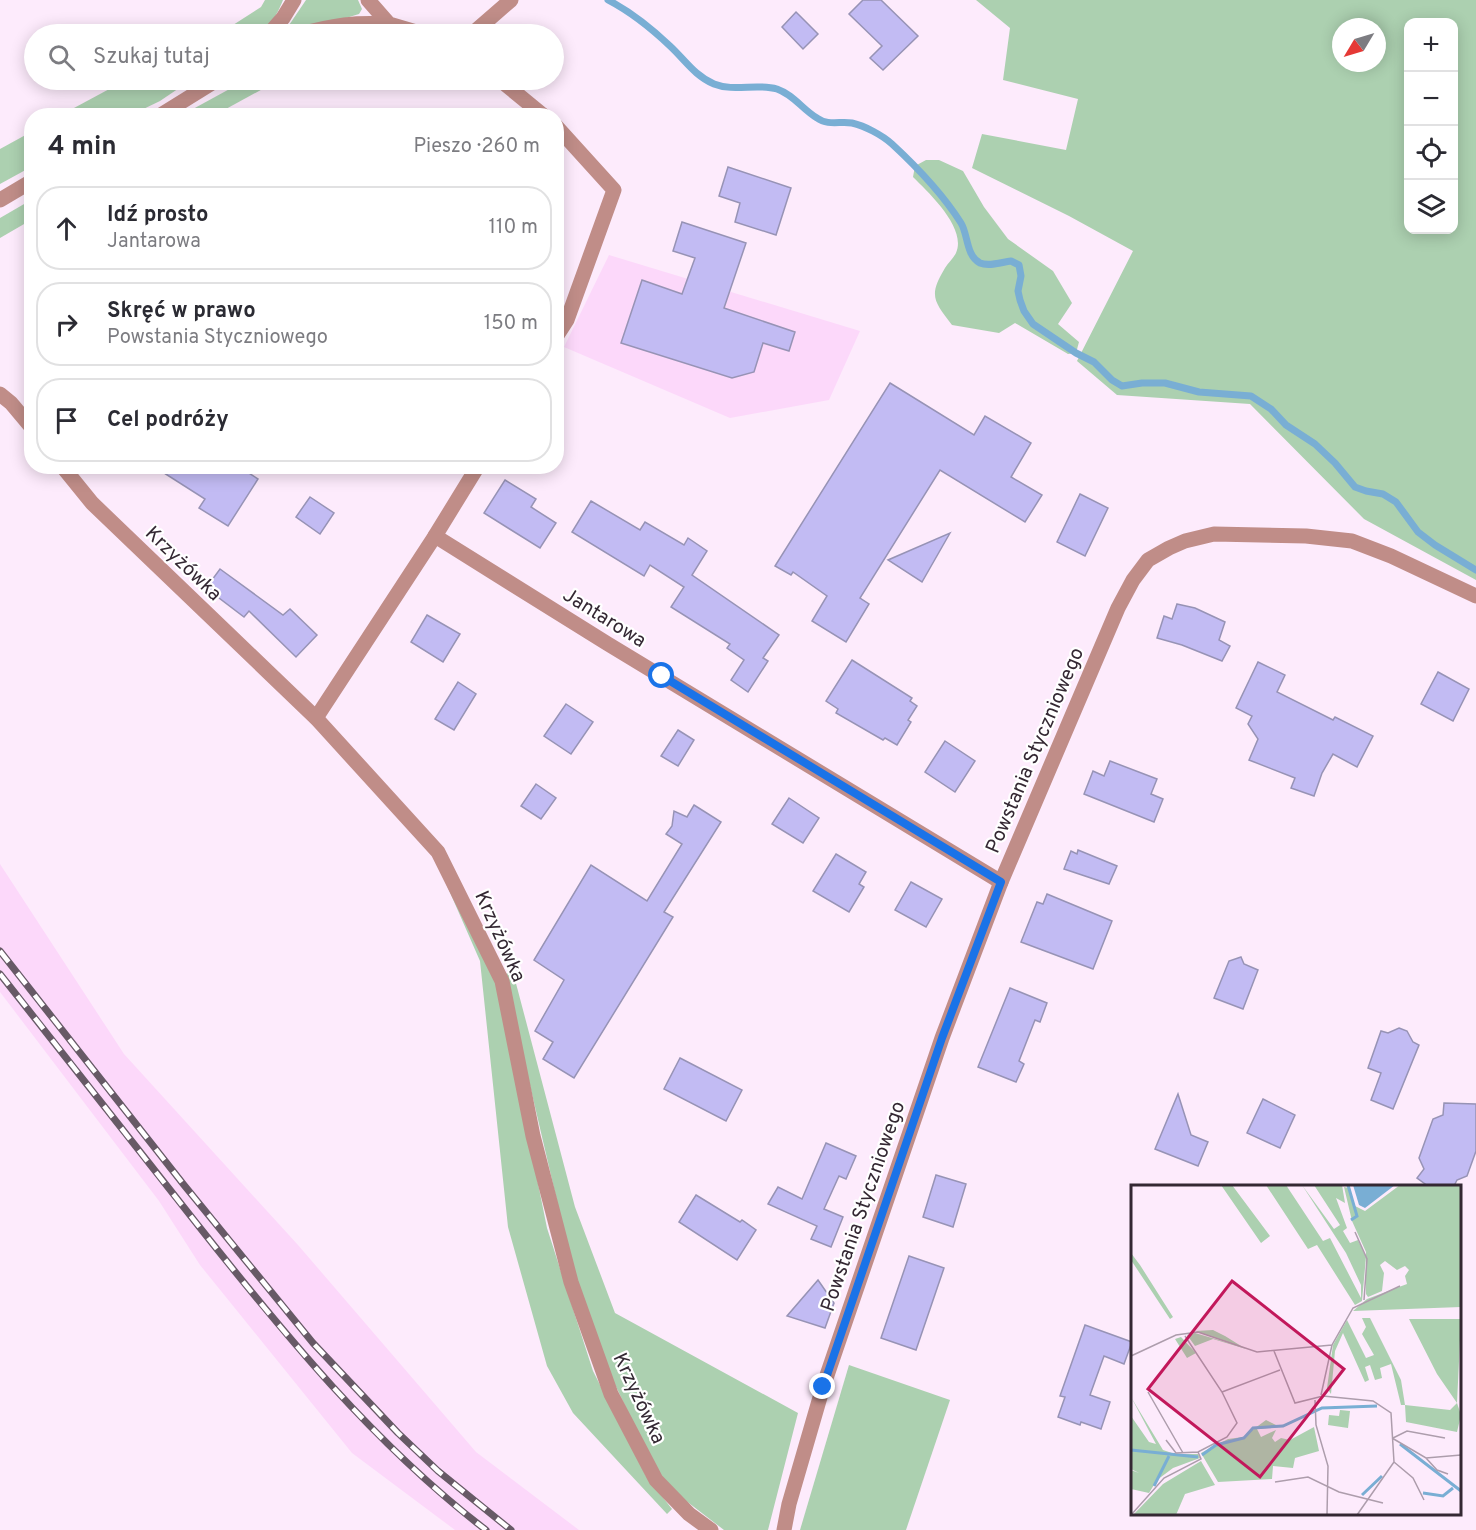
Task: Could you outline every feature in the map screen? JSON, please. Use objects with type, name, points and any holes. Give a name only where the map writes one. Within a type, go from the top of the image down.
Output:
[{"type":"street","points":[[278,24],[294,0]]},
{"type":"street","points":[[368,0],[389,24]]},
{"type":"street","points":[[483,24],[511,0]]},
{"type":"street","points":[[348,24],[358,22],[389,24]]},
{"type":"street","points":[[172,108],[201,90]]},
{"type":"street","points":[[512,90],[534,108]]},
{"type":"street","points":[[564,135],[614,190],[564,325]]},
{"type":"street","points":[[0,200],[24,186]]},
{"type":"street","points":[[0,394],[24,418]]},
{"type":"street","name":"Krzyżówka","points":[[68,474],[92,503],[316,718],[438,852],[502,981],[533,1136],[571,1282],[611,1394],[656,1480],[689,1514],[711,1530]]},
{"type":"street","points":[[316,718],[473,474]]},
{"type":"street","name":"Powstania Styczniowego","points":[[784,1530],[789,1504],[823,1387],[942,1038],[1001,882],[1118,608],[1133,580],[1148,560],[1185,541],[1215,534],[1306,536],[1352,541],[1391,556],[1476,596]]},
{"type":"street","name":"Jantarowa","points":[[435,536],[608,644],[1001,882]]},
{"type":"shaded area","points":[[609,255],[860,331],[829,400],[730,418],[564,347]]},
{"type":"shaded area","points":[[0,864],[124,1054],[298,1245],[476,1452],[579,1530],[455,1530],[352,1453],[200,1265],[159,1201],[0,992]]},
{"type":"green space","points":[[265,0],[283,0],[270,24],[235,24],[261,7]]},
{"type":"green space","points":[[306,0],[358,0],[362,9],[359,14],[326,24],[290,24]]},
{"type":"green space","points":[[976,0],[1476,0],[1476,580],[1364,519],[1250,404],[1117,395],[1077,361],[1133,251],[972,168],[982,134],[1066,150],[1078,99],[1003,80],[1010,28]]},
{"type":"green space","points":[[107,90],[176,90],[146,108],[74,108]]},
{"type":"green space","points":[[228,90],[261,90],[228,108],[195,108]]},
{"type":"green space","points":[[24,136],[24,171],[0,184],[0,149]]},
{"type":"green space","points":[[926,160],[939,160],[963,171],[984,207],[1008,239],[1053,271],[1072,303],[1058,324],[1079,342],[1076,353],[1068,354],[1015,323],[999,333],[952,325],[937,304],[935,292],[936,285],[946,266],[956,253],[958,243],[956,233],[945,212],[913,177],[915,166]]},
{"type":"green space","points":[[24,204],[24,224],[0,238],[0,218]]},
{"type":"green space","points":[[441,872],[499,990],[547,1228],[593,1371],[646,1476],[672,1509],[667,1514],[573,1413],[547,1366],[508,1227],[480,961]]},
{"type":"green space","points":[[513,972],[575,1207],[615,1313],[798,1413],[768,1530],[724,1530],[681,1497],[656,1470],[608,1370],[578,1291],[504,974]]},
{"type":"green space","points":[[849,1365],[950,1400],[906,1530],[800,1530]]},
{"type":"building","points":[[863,0],[881,0],[918,36],[883,70],[870,58],[882,46],[849,14]]},
{"type":"building","points":[[796,12],[818,34],[803,49],[782,27]]},
{"type":"building","points":[[728,167],[791,188],[776,235],[735,222],[740,203],[719,196]]},
{"type":"building","points":[[682,222],[746,243],[724,308],[795,332],[789,351],[763,343],[754,372],[732,378],[621,343],[642,280],[682,294],[695,258],[673,251]]},
{"type":"building","points":[[890,383],[974,435],[985,416],[1031,443],[1011,477],[1042,495],[1025,522],[940,470],[860,598],[869,604],[846,642],[812,621],[827,596],[793,572],[791,575],[775,566]]},
{"type":"building","points":[[166,474],[250,474],[258,479],[228,526],[199,508],[205,499]]},
{"type":"building","points":[[505,480],[536,499],[531,507],[556,523],[540,548],[484,513]]},
{"type":"building","points":[[1080,494],[1108,508],[1085,556],[1057,542]]},
{"type":"building","points":[[310,497],[334,513],[320,534],[296,517]]},
{"type":"building","points":[[591,501],[640,530],[645,522],[684,545],[688,538],[707,551],[692,575],[779,635],[763,658],[768,661],[748,692],[731,680],[744,660],[727,648],[730,644],[671,607],[684,587],[650,565],[644,576],[572,532]]},
{"type":"building","points":[[950,533],[922,582],[888,560]]},
{"type":"building","points":[[220,569],[283,615],[290,609],[317,635],[296,657],[249,611],[244,617],[206,588]]},
{"type":"building","points":[[1177,604],[1195,608],[1225,622],[1219,640],[1230,646],[1222,661],[1157,638],[1164,616],[1172,619]]},
{"type":"building","points":[[427,615],[460,634],[443,662],[411,642]]},
{"type":"building","points":[[852,660],[912,698],[910,701],[917,706],[908,720],[911,722],[897,745],[885,738],[883,740],[836,713],[838,709],[826,701]]},
{"type":"building","points":[[1258,662],[1285,675],[1277,692],[1333,720],[1335,717],[1373,736],[1357,767],[1333,754],[1322,773],[1314,796],[1291,788],[1295,778],[1249,760],[1258,739],[1248,724],[1252,716],[1236,708]]},
{"type":"building","points":[[1438,672],[1469,689],[1453,721],[1421,704]]},
{"type":"building","points":[[458,682],[476,694],[454,730],[435,719]]},
{"type":"building","points":[[566,704],[593,722],[571,754],[544,736]]},
{"type":"building","points":[[678,730],[694,740],[678,766],[661,756]]},
{"type":"building","points":[[945,741],[975,761],[955,792],[925,772]]},
{"type":"building","points":[[1110,761],[1157,779],[1151,794],[1163,799],[1154,822],[1084,794],[1093,771],[1104,776]]},
{"type":"building","points":[[536,784],[556,798],[541,819],[521,806]]},
{"type":"building","points":[[789,798],[819,818],[803,843],[772,824]]},
{"type":"building","points":[[694,805],[721,822],[664,912],[673,917],[574,1078],[543,1059],[553,1042],[535,1031],[564,980],[534,960],[591,865],[647,901],[682,844],[666,834],[672,826],[674,811],[687,817]]},
{"type":"building","points":[[1078,850],[1117,866],[1109,884],[1064,869],[1071,851],[1077,854]]},
{"type":"building","points":[[836,854],[866,872],[859,884],[864,887],[849,912],[813,891]]},
{"type":"building","points":[[911,882],[942,899],[926,927],[895,910]]},
{"type":"building","points":[[1047,894],[1112,921],[1093,969],[1021,942],[1037,902],[1043,904]]},
{"type":"building","points":[[1241,957],[1244,964],[1258,970],[1243,1009],[1214,998],[1229,961]]},
{"type":"building","points":[[1010,988],[1047,1003],[1040,1022],[1035,1020],[1019,1061],[1024,1064],[1016,1082],[978,1067]]},
{"type":"building","points":[[1399,1028],[1407,1031],[1413,1042],[1419,1045],[1393,1109],[1371,1100],[1381,1073],[1368,1068],[1381,1031],[1388,1033]]},
{"type":"building","points":[[680,1058],[742,1090],[726,1121],[664,1089]]},
{"type":"building","points":[[1178,1094],[1191,1135],[1208,1142],[1198,1166],[1155,1149]]},
{"type":"building","points":[[1263,1099],[1295,1115],[1280,1148],[1247,1133]]},
{"type":"building","points":[[1444,1103],[1476,1104],[1476,1151],[1467,1176],[1457,1180],[1454,1185],[1427,1185],[1417,1178],[1424,1169],[1419,1158],[1433,1119],[1443,1115]]},
{"type":"building","points":[[826,1143],[856,1156],[846,1179],[839,1176],[824,1209],[843,1217],[831,1247],[811,1239],[817,1226],[768,1204],[778,1187],[802,1199]]},
{"type":"building","points":[[936,1175],[966,1184],[953,1227],[923,1217]]},
{"type":"building","points":[[696,1195],[756,1230],[737,1260],[679,1222]]},
{"type":"building","points":[[909,1256],[944,1268],[916,1350],[881,1338]]},
{"type":"building","points":[[818,1280],[834,1303],[825,1328],[787,1316]]},
{"type":"building","points":[[1085,1325],[1131,1342],[1124,1364],[1104,1356],[1090,1395],[1110,1402],[1101,1429],[1058,1417],[1065,1397],[1060,1396]]},
{"type":"waterway","points":[[608,0],[648,27],[707,81],[729,87],[777,89],[821,120],[830,123],[857,124],[888,141],[946,201],[961,223],[975,260],[984,264],[1011,261],[1019,265],[1020,300],[1033,324],[1076,353],[1094,362],[1112,380],[1122,386],[1165,383],[1199,392],[1251,396],[1271,409],[1286,425],[1315,444],[1355,487],[1383,494],[1396,502],[1418,532],[1476,570]]},
{"type":"railway","points":[[0,951],[184,1185],[313,1343],[398,1433],[438,1471],[511,1530]]},
{"type":"railway","points":[[0,974],[230,1265],[297,1346],[368,1424],[406,1461],[486,1530]]},
{"type":"route","points":[[662,676],[1001,882],[942,1038],[823,1387]]}]
